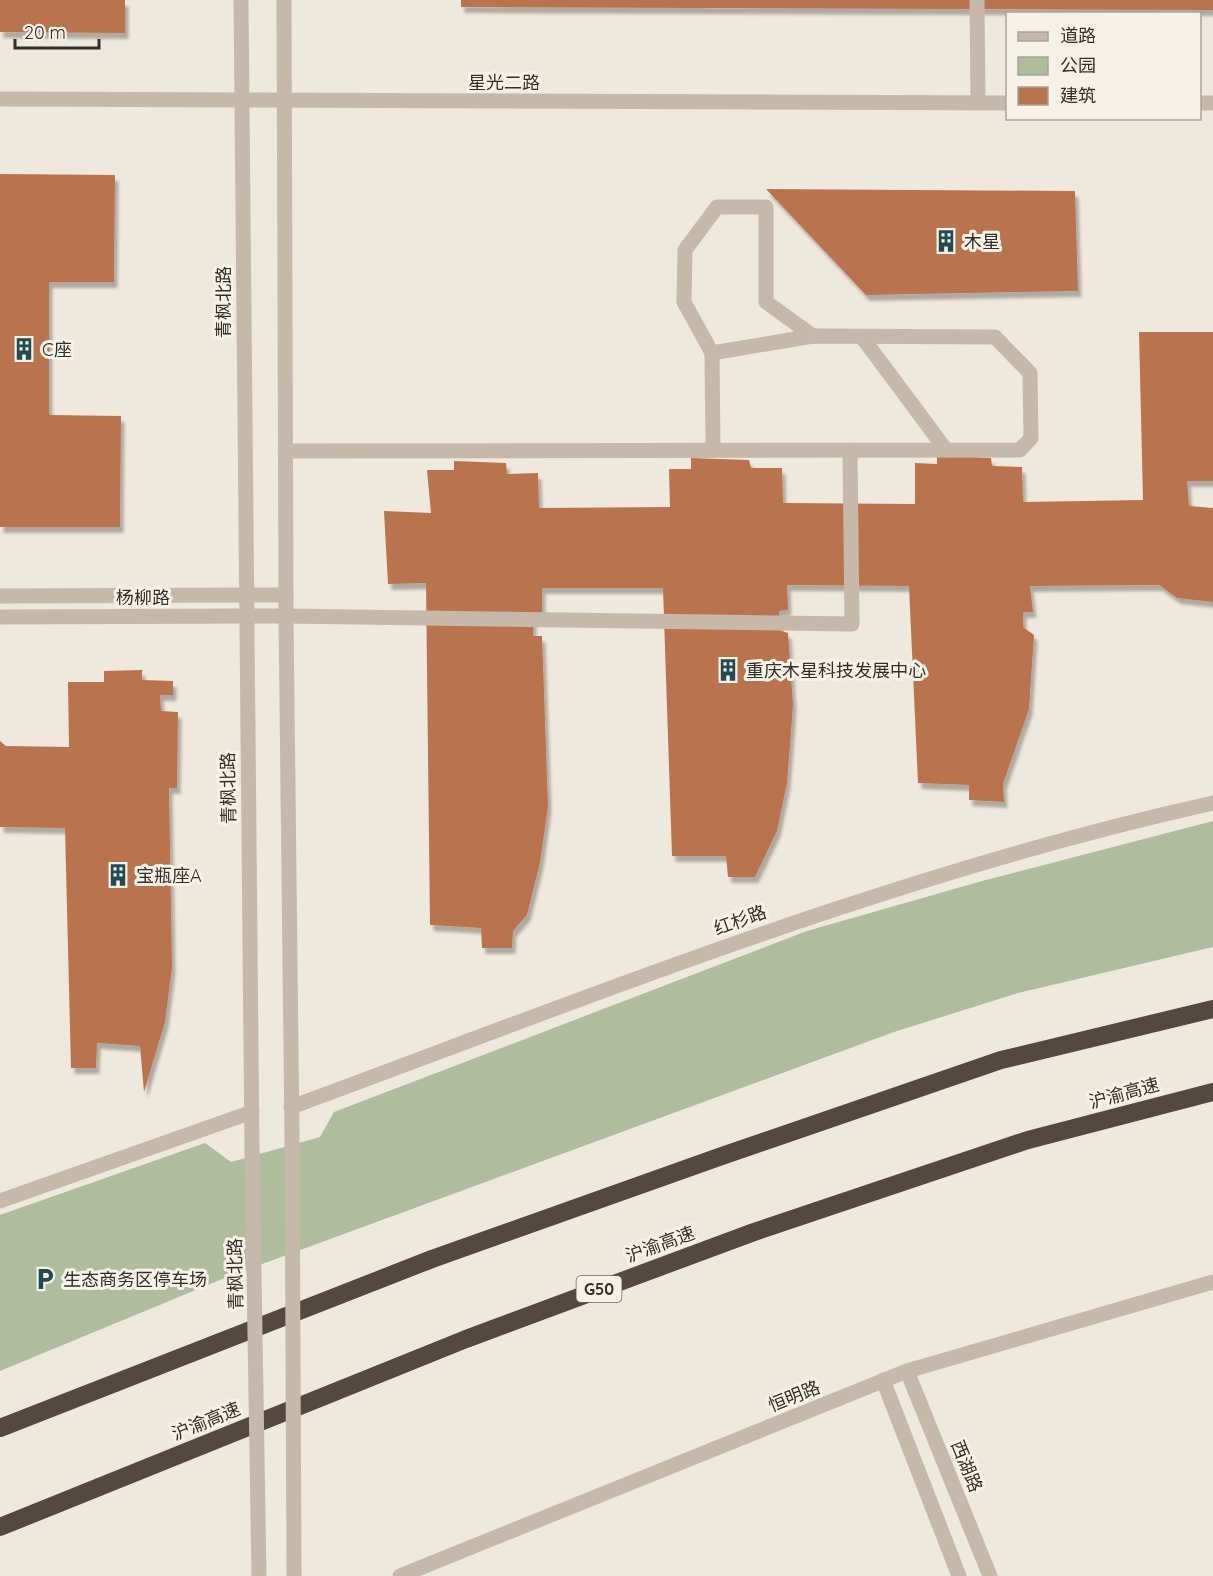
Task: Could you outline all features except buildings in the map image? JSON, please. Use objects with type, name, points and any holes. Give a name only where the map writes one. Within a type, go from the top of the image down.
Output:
[{"type":"highway","points":[[0,1428],[432,1259],[719,1157],[1000,1060],[1213,1009]]},
{"type":"highway","name":"沪渝高速","points":[[0,1527],[466,1339],[754,1232],[1028,1140],[1213,1092]]},
{"type":"street","name":"青枫北路","points":[[241,0],[244,595],[259,1576]]},
{"type":"street","points":[[284,0],[286,616],[294,1576]]},
{"type":"street","points":[[977,0],[978,103]]},
{"type":"street","name":"星光二路","points":[[0,99],[1006,103]]},
{"type":"street","points":[[713,450],[712,353],[684,302],[685,250],[717,207],[766,207],[766,302],[813,336]]},
{"type":"street","points":[[285,451],[1020,450],[1031,438],[1030,373],[994,337],[813,336],[712,353]]},
{"type":"street","points":[[862,337],[946,450]]},
{"type":"street","name":"杨柳路","points":[[0,618],[286,616],[852,624],[850,450]]},
{"type":"street","name":"杨柳路","points":[[0,596],[286,595]]},
{"type":"street","name":"红杉路","points":[[291,1107],[804,918],[976,863],[1213,803]]},
{"type":"street","points":[[0,1201],[252,1112]]},
{"type":"street","name":"恒明路","points":[[400,1576],[907,1371],[1213,1282]]},
{"type":"street","name":"西湖路","points":[[907,1371],[990,1576]]},
{"type":"street","points":[[884,1380],[959,1576]]},
{"type":"green space","points":[[1213,821],[1213,947],[1018,993],[894,1032],[232,1275],[0,1371],[0,1215],[205,1143],[231,1162],[320,1137],[334,1112],[807,931],[982,881]]},
{"type":"place","name":"木星","points":[[946,241]]},
{"type":"place","name":"C座","points":[[24,349]]},
{"type":"place","name":"重庆木星科技发展中心","points":[[728,670]]},
{"type":"place","name":"宝瓶座A","points":[[118,875]]},
{"type":"place","name":"生态商务区停车场","points":[[45,1279]]}]
